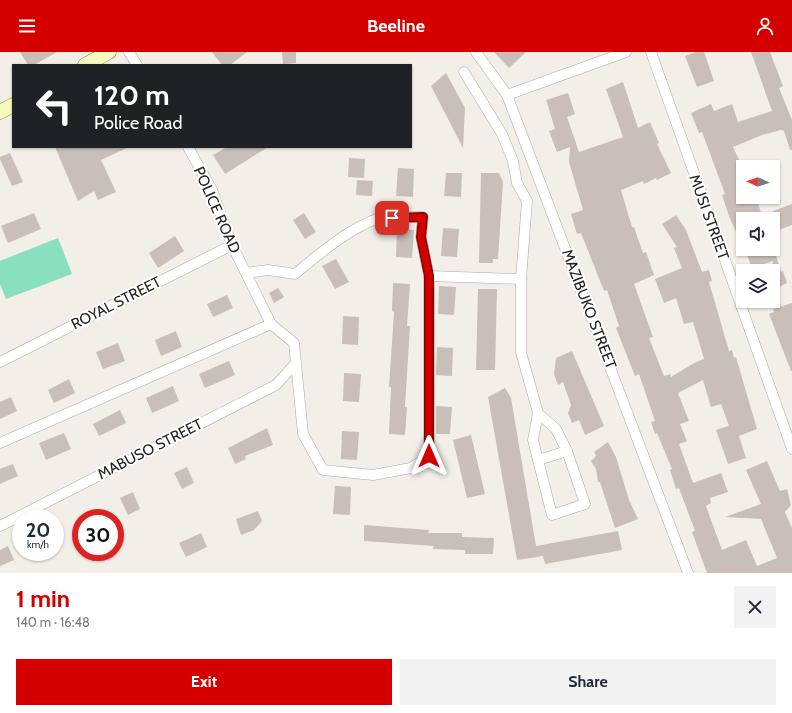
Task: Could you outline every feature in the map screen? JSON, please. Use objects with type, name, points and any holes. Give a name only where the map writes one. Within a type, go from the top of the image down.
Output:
[{"type":"main road","points":[[88,64],[109,52]]},
{"type":"main road","points":[[0,112],[12,106]]},
{"type":"street","points":[[129,52],[136,64]]},
{"type":"street","name":"MAZIBUKO STREET","points":[[476,52],[508,95],[688,573]]},
{"type":"street","points":[[508,95],[626,52]]},
{"type":"street","name":"MUSI STREET","points":[[651,52],[792,449]]},
{"type":"street","points":[[464,72],[502,134],[513,161],[517,183],[527,201],[521,279],[521,352],[538,413],[533,440],[552,515],[586,504],[567,451],[556,429],[538,413]]},
{"type":"street","name":"POLICE ROAD","points":[[189,148],[212,190],[232,245],[271,324],[294,343],[303,434],[323,470],[373,475],[411,468],[429,456],[429,276],[421,237],[423,217],[380,218],[339,240],[295,274],[268,270],[246,273]]},
{"type":"street","name":"ROYAL STREET","points":[[0,362],[232,245]]},
{"type":"street","points":[[429,276],[521,279]]},
{"type":"street","points":[[0,443],[271,324]]},
{"type":"street","name":"MABUSO STREET","points":[[0,526],[276,385],[295,364]]},
{"type":"street","points":[[538,460],[567,451]]},
{"type":"green space","points":[[58,238],[72,274],[6,299],[0,284],[0,261]]},
{"type":"building","points":[[20,52],[57,52],[36,64],[27,64]]},
{"type":"building","points":[[212,52],[247,52],[231,64],[221,64]]},
{"type":"building","points":[[282,52],[296,52],[296,63],[283,64]]},
{"type":"building","points":[[494,52],[526,52],[509,68]]},
{"type":"building","points":[[696,52],[704,52],[714,81],[697,87],[685,56]]},
{"type":"building","points":[[751,52],[770,52],[783,86],[779,88],[792,120],[792,150],[790,150],[784,131],[781,130],[762,135],[733,147],[739,160],[736,160],[736,204],[758,204],[761,212],[736,212],[736,231],[722,195],[725,194],[702,132],[699,133],[691,113],[711,104],[714,111],[732,104],[738,122],[772,111]]},
{"type":"building","points":[[446,73],[465,108],[463,148],[431,86]]},
{"type":"building","points":[[623,82],[638,128],[650,122],[659,143],[657,144],[671,173],[657,180],[656,178],[644,184],[643,181],[621,190],[632,227],[634,227],[643,253],[646,252],[654,275],[634,284],[653,337],[649,338],[664,376],[670,374],[671,377],[694,363],[704,359],[693,322],[684,324],[676,298],[664,303],[655,279],[682,268],[674,248],[677,247],[662,224],[676,215],[686,230],[702,272],[709,270],[712,281],[709,282],[729,351],[732,350],[734,358],[736,357],[757,429],[739,436],[746,458],[728,464],[716,430],[729,426],[721,404],[711,407],[703,380],[678,393],[689,421],[680,424],[687,441],[679,444],[693,483],[721,473],[728,492],[710,498],[711,503],[706,506],[722,550],[746,540],[757,566],[777,558],[761,519],[725,517],[761,504],[746,470],[767,461],[780,491],[787,489],[791,505],[785,512],[792,528],[792,573],[707,573],[692,532],[695,531],[679,488],[676,489],[670,470],[672,469],[657,433],[655,434],[651,422],[655,421],[639,374],[635,376],[616,328],[619,326],[607,290],[604,291],[581,233],[577,234],[571,214],[583,210],[569,162],[570,147],[557,152],[549,131],[555,129],[546,100],[568,93],[575,114],[567,117],[579,152],[623,137],[606,89]]},
{"type":"building","points":[[55,148],[127,148],[101,160],[116,192],[98,200],[94,191],[78,201]]},
{"type":"building","points":[[225,148],[266,148],[225,174],[213,155]]},
{"type":"building","points":[[10,153],[23,182],[12,186],[0,159],[0,157]]},
{"type":"building","points":[[349,158],[365,159],[364,178],[348,177]]},
{"type":"building","points":[[398,168],[414,169],[413,197],[396,196]]},
{"type":"building","points":[[446,173],[462,173],[461,197],[444,196]]},
{"type":"building","points":[[481,173],[499,173],[503,182],[498,259],[493,259],[493,263],[479,263]]},
{"type":"building","points":[[357,180],[373,181],[372,196],[356,195]]},
{"type":"building","points":[[792,204],[792,225],[780,229],[780,212],[773,211]]},
{"type":"building","points":[[34,213],[41,229],[8,243],[1,226]]},
{"type":"building","points":[[304,213],[316,232],[305,239],[293,220]]},
{"type":"building","points":[[443,228],[459,229],[457,257],[441,256]]},
{"type":"building","points":[[397,229],[414,230],[412,258],[396,257]]},
{"type":"building","points":[[175,236],[184,251],[158,268],[149,253]]},
{"type":"building","points":[[748,256],[776,256],[779,264],[773,264],[773,261],[764,264],[751,264]]},
{"type":"building","points":[[336,259],[349,282],[335,289],[322,266]]},
{"type":"building","points":[[780,269],[781,272],[783,271],[787,283],[780,286]]},
{"type":"building","points":[[393,283],[410,284],[407,326],[410,326],[405,407],[407,407],[405,435],[389,434],[391,387],[389,387],[394,312],[392,311]]},
{"type":"building","points":[[439,286],[456,287],[454,315],[438,314]]},
{"type":"building","points":[[278,288],[284,297],[274,303],[269,293]]},
{"type":"building","points":[[478,289],[497,289],[495,370],[476,370]]},
{"type":"building","points":[[227,295],[233,308],[213,317],[207,304]]},
{"type":"building","points":[[792,303],[792,371],[769,314],[774,312],[773,309]]},
{"type":"building","points":[[343,316],[359,317],[358,345],[342,344]]},
{"type":"building","points":[[176,331],[182,347],[161,356],[155,340]]},
{"type":"building","points":[[118,343],[125,361],[103,369],[96,352]]},
{"type":"building","points":[[437,347],[453,348],[452,376],[436,375]]},
{"type":"building","points":[[572,351],[604,426],[585,435],[579,420],[572,423],[568,413],[571,405],[563,382],[558,385],[554,374],[556,358]]},
{"type":"building","points":[[229,361],[235,375],[205,388],[199,374]]},
{"type":"building","points":[[344,373],[361,374],[359,402],[343,401]]},
{"type":"building","points":[[69,379],[75,393],[54,403],[48,390]]},
{"type":"building","points":[[173,386],[179,401],[152,413],[146,398]]},
{"type":"building","points":[[505,388],[511,398],[536,546],[618,531],[622,550],[545,564],[543,556],[517,560],[488,397]]},
{"type":"building","points":[[11,397],[17,411],[0,419],[0,402]]},
{"type":"building","points":[[436,406],[452,407],[450,434],[436,434]]},
{"type":"building","points":[[120,410],[126,423],[99,436],[93,424]]},
{"type":"building","points":[[267,428],[273,445],[245,456],[246,459],[235,464],[228,448]]},
{"type":"building","points":[[342,431],[359,432],[357,460],[341,459]]},
{"type":"building","points":[[64,433],[71,449],[46,460],[39,443]]},
{"type":"building","points":[[471,435],[485,494],[467,498],[453,440]]},
{"type":"building","points":[[608,442],[616,457],[629,500],[638,519],[615,528],[600,482],[598,482],[596,469],[591,461],[596,456],[594,452]]},
{"type":"building","points":[[13,464],[18,476],[0,484],[0,469]]},
{"type":"building","points":[[187,467],[194,483],[182,489],[174,473]]},
{"type":"building","points":[[335,486],[351,487],[350,515],[333,514]]},
{"type":"building","points":[[133,492],[140,509],[128,515],[120,498]]},
{"type":"building","points":[[258,511],[262,521],[254,530],[241,535],[236,519]]},
{"type":"building","points":[[364,525],[429,530],[428,533],[462,533],[462,537],[494,538],[493,554],[465,554],[465,550],[433,549],[434,546],[364,541]]},
{"type":"building","points":[[201,533],[207,547],[186,557],[179,543]]},
{"type":"building","points":[[8,546],[12,555],[12,561],[0,566],[0,550]]},
{"type":"route","points":[[392,218],[423,217],[421,237],[429,276],[429,456]]}]
